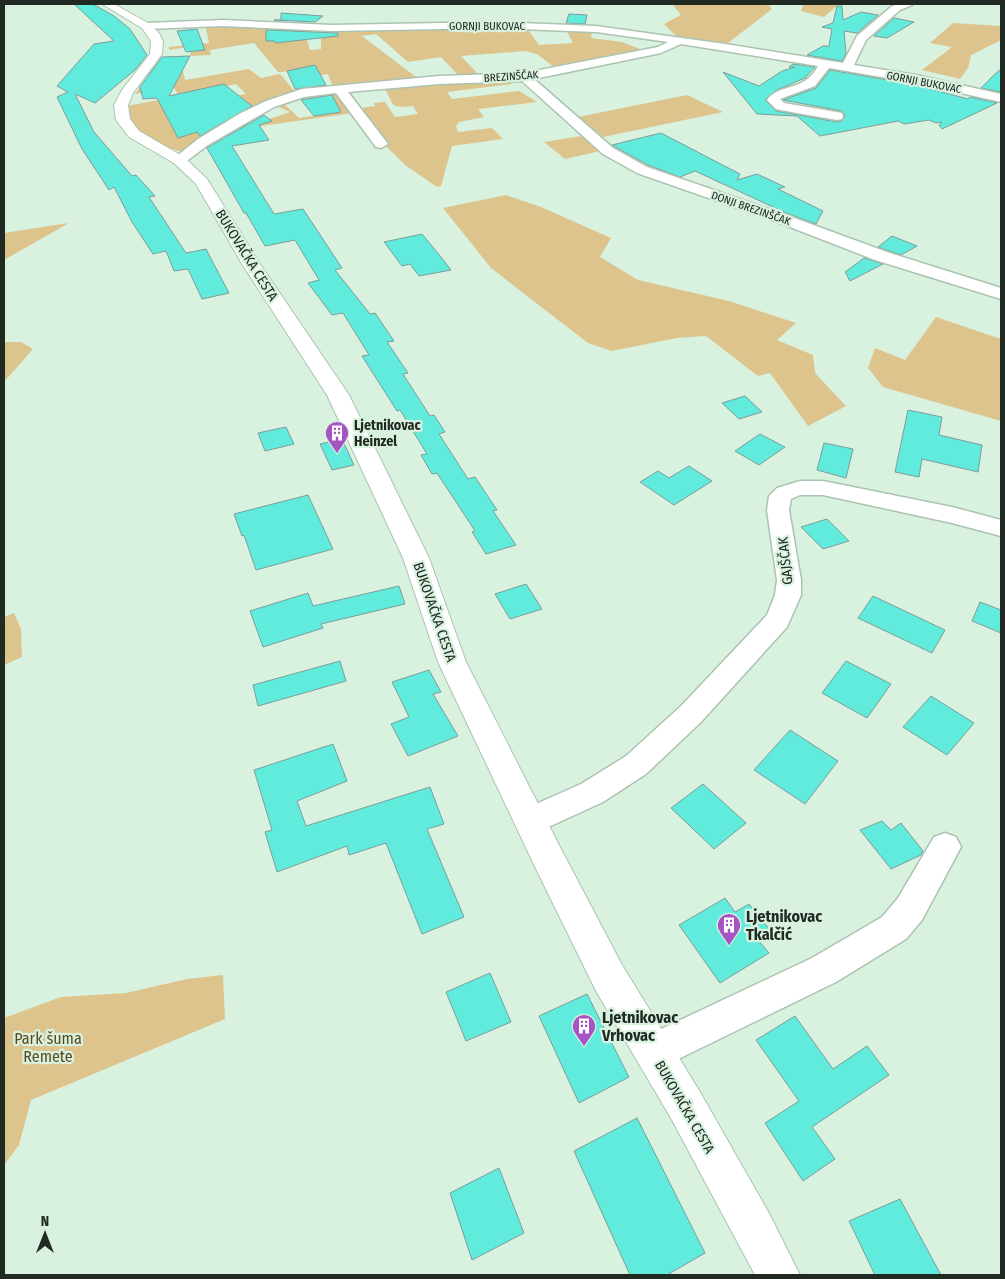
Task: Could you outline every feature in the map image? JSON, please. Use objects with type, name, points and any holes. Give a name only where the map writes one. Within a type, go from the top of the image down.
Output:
[{"type":"main road","points":[[108,4],[146,26]]},
{"type":"main road","name":"BUKOVAČKA CESTA","points":[[146,26],[158,42],[157,50],[126,93],[120,112],[123,120],[134,134],[179,160],[202,182],[251,264],[338,395],[416,558],[452,662],[608,978],[653,1052],[755,1230],[778,1275]]},
{"type":"street","points":[[846,67],[861,38],[896,8],[907,5]]},
{"type":"street","name":"GORNJI BUKOVAC","points":[[146,26],[224,22],[332,28],[541,26],[596,29],[846,67],[916,79],[1001,98]]},
{"type":"street","name":"BREZINŠČAK","points":[[179,160],[203,142],[270,104],[302,93],[439,80],[525,77],[661,50],[678,41]]},
{"type":"street","points":[[825,64],[821,74],[813,82],[801,89],[775,97],[773,100],[780,106],[837,116]]},
{"type":"street","name":"DONJI BREZINŠČAK","points":[[525,77],[608,151],[642,170],[783,219],[881,256],[1001,294]]},
{"type":"street","points":[[339,89],[381,144]]},
{"type":"street","name":"GAJŠČAK","points":[[530,821],[592,793],[636,764],[691,714],[778,620],[788,595],[790,580],[778,510],[780,496],[787,490],[802,487],[823,488],[952,515],[1001,528]]},
{"type":"street","points":[[653,1052],[824,970],[894,928],[910,909],[945,847]]},
{"type":"green space","points":[[672,4],[768,4],[772,9],[728,43],[676,36],[664,24],[681,15]]},
{"type":"green space","points":[[790,4],[839,4],[824,17],[801,11],[803,5]]},
{"type":"green space","points":[[953,23],[1001,26],[1001,40],[971,55],[968,68],[960,79],[922,70],[952,47],[930,43]]},
{"type":"green space","points":[[205,24],[313,29],[312,34],[296,40],[307,40],[310,50],[321,49],[321,30],[452,29],[452,32],[495,31],[495,27],[526,27],[539,45],[573,43],[567,31],[592,32],[591,38],[622,42],[645,51],[527,74],[460,77],[441,57],[408,62],[376,34],[362,36],[420,80],[333,87],[328,74],[320,75],[303,70],[278,72],[254,43],[210,50],[211,55],[190,56],[191,51],[203,45],[169,50],[169,47],[209,43]],"holes":[[[526,51],[537,54],[554,67],[526,72],[479,75],[461,56]]]},
{"type":"green space","points":[[154,67],[182,68],[185,80],[249,69],[261,78],[280,74],[296,93],[185,152],[161,145],[146,136],[134,124],[127,106],[179,96],[174,88],[135,94]],"holes":[[[236,84],[246,94],[231,97],[198,92]]]},
{"type":"green space","points":[[508,79],[512,84],[447,92],[452,99],[519,91],[537,102],[478,109],[484,117],[459,122],[456,126],[458,132],[492,128],[503,139],[452,146],[441,186],[437,187],[405,165],[385,145],[346,91],[349,90],[362,108],[375,106],[374,103],[385,102],[395,117],[418,114],[413,106],[399,107],[393,105],[384,88]]},
{"type":"green space","points":[[336,91],[353,113],[225,131],[256,121],[262,124],[272,121],[269,119],[290,112],[279,107],[283,103],[299,118],[327,114],[315,97],[288,100]]},
{"type":"green space","points":[[687,95],[723,112],[603,137],[578,117]]},
{"type":"green space","points":[[551,108],[555,108],[600,151],[565,159],[544,142],[581,136]]},
{"type":"green space","points":[[506,195],[541,207],[611,238],[600,257],[638,280],[729,301],[796,323],[777,340],[813,355],[815,373],[846,406],[808,426],[770,373],[758,376],[706,336],[677,338],[612,351],[588,343],[491,268],[443,208]]},
{"type":"green space","points":[[69,223],[4,260],[4,233]]},
{"type":"green space","points":[[936,317],[1001,339],[1001,421],[883,387],[868,368],[875,348],[905,360]]},
{"type":"green space","points":[[4,342],[21,342],[33,349],[4,382]]},
{"type":"green space","points":[[14,613],[21,629],[22,657],[4,665],[4,617]]},
{"type":"green space","name":"Park šuma Remete","points":[[223,975],[225,1019],[31,1100],[19,1145],[4,1165],[4,1018],[61,997],[126,993],[187,979]]},
{"type":"building","points":[[74,4],[93,4],[114,16],[130,29],[147,55],[135,70],[95,103],[75,94],[94,132],[132,176],[136,175],[155,196],[149,197],[186,253],[206,249],[229,293],[202,299],[188,269],[174,271],[166,251],[153,254],[132,222],[114,187],[109,190],[82,149],[57,97],[68,92],[57,86],[94,44],[114,41]]},
{"type":"building","points":[[837,6],[842,6],[843,20],[861,12],[878,15],[857,33],[844,31],[846,53],[842,61],[807,55],[823,46],[829,46],[832,29],[822,27],[833,23]]},
{"type":"building","points":[[281,13],[323,16],[315,22],[274,20],[281,20]]},
{"type":"building","points":[[569,14],[587,15],[585,24],[566,23]]},
{"type":"building","points":[[894,18],[914,22],[887,38],[874,36]]},
{"type":"building","points":[[197,29],[205,50],[186,52],[177,31]]},
{"type":"building","points":[[266,30],[338,33],[338,36],[275,43],[274,41],[266,41]]},
{"type":"building","points":[[190,56],[169,96],[224,84],[252,106],[200,136],[197,132],[178,138],[157,98],[143,99],[140,87],[162,57]]},
{"type":"building","points":[[793,64],[815,67],[805,78],[777,90],[766,99],[776,111],[837,122],[842,121],[845,115],[842,111],[783,100],[816,88],[830,70],[916,85],[968,99],[970,97],[997,103],[942,129],[939,125],[942,122],[936,123],[929,120],[904,124],[898,121],[820,136],[797,116],[757,114],[723,72],[759,86],[782,71],[795,67],[789,67]]},
{"type":"building","points":[[315,65],[326,85],[295,89],[287,71]]},
{"type":"building","points":[[1001,69],[1001,92],[981,88],[995,74]]},
{"type":"building","points":[[332,95],[341,112],[314,116],[301,100]]},
{"type":"building","points":[[264,115],[272,121],[259,125],[269,140],[232,146],[274,214],[303,209],[342,268],[335,270],[370,314],[375,313],[394,341],[387,342],[408,373],[403,374],[430,416],[434,415],[445,432],[439,434],[468,479],[475,477],[497,510],[493,511],[516,545],[486,554],[472,532],[475,531],[437,473],[432,474],[421,455],[427,454],[400,410],[397,411],[362,356],[369,355],[343,313],[332,315],[308,283],[319,280],[295,240],[265,246],[246,213],[244,213],[207,148]]},
{"type":"building","points":[[661,133],[740,174],[737,180],[757,174],[785,187],[778,189],[823,211],[816,224],[786,213],[695,171],[680,177],[648,165],[612,145]]},
{"type":"building","points":[[422,234],[451,270],[419,276],[410,264],[402,266],[384,242]]},
{"type":"building","points":[[892,236],[917,246],[901,255],[878,247]]},
{"type":"building","points":[[864,258],[883,264],[850,281],[845,272]]},
{"type":"building","points":[[745,396],[762,412],[739,419],[722,403]]},
{"type":"building","points":[[908,410],[942,417],[939,435],[982,445],[978,472],[922,459],[919,477],[895,472]]},
{"type":"building","points":[[286,427],[294,444],[265,451],[258,433]]},
{"type":"building","points":[[760,434],[785,447],[759,465],[735,451]]},
{"type":"building","name":"Ljetnikovac Heinzel","points":[[342,439],[354,465],[332,470],[320,444]]},
{"type":"building","points":[[824,443],[853,449],[846,478],[817,470]]},
{"type":"building","points":[[689,466],[712,481],[674,505],[640,482],[658,471],[669,478]]},
{"type":"building","points":[[308,495],[333,549],[256,570],[244,535],[242,536],[234,514]]},
{"type":"building","points":[[827,519],[849,541],[823,549],[801,527]]},
{"type":"building","points":[[526,584],[542,609],[510,619],[495,594]]},
{"type":"building","points":[[399,586],[405,604],[321,624],[323,628],[263,647],[250,611],[308,593],[313,606]]},
{"type":"building","points":[[873,596],[945,630],[932,653],[858,618]]},
{"type":"building","points":[[980,602],[1001,610],[1001,633],[972,621]]},
{"type":"building","points":[[340,661],[346,681],[258,706],[253,685]]},
{"type":"building","points":[[846,661],[891,684],[867,718],[822,693]]},
{"type":"building","points":[[429,670],[441,692],[433,694],[458,736],[408,756],[391,724],[409,717],[392,682]]},
{"type":"building","points":[[931,696],[974,723],[947,755],[903,727]]},
{"type":"building","points":[[790,730],[838,761],[805,804],[754,770]]},
{"type":"building","points":[[333,744],[347,781],[297,801],[306,826],[430,787],[444,824],[427,829],[464,917],[422,934],[386,843],[349,855],[347,846],[277,872],[265,832],[272,830],[254,770]]},
{"type":"building","points":[[703,784],[746,823],[714,849],[671,808]]},
{"type":"building","points":[[882,821],[891,830],[901,823],[923,851],[921,855],[891,869],[860,830]]},
{"type":"building","name":"Ljetnikovac Tkalčić","points":[[725,898],[735,912],[749,904],[771,931],[758,940],[769,953],[720,983],[679,925]]},
{"type":"building","points":[[490,973],[511,1022],[466,1041],[446,992]]},
{"type":"building","name":"Ljetnikovac Vrhovac","points":[[587,994],[629,1077],[579,1103],[539,1016]]},
{"type":"building","points":[[795,1016],[833,1069],[867,1046],[889,1075],[812,1127],[835,1159],[803,1181],[765,1123],[799,1101],[756,1040]]},
{"type":"building","points":[[637,1118],[705,1253],[667,1275],[630,1275],[574,1151]]},
{"type":"building","points":[[499,1168],[524,1233],[472,1260],[450,1193]]},
{"type":"building","points":[[900,1199],[941,1275],[875,1275],[849,1221]]},
{"type":"place","name":"Ljetnikovac Heinzel","points":[[337,454]]},
{"type":"place","name":"Ljetnikovac Tkalčić","points":[[729,946]]},
{"type":"place","name":"Ljetnikovac Vrhovac","points":[[584,1047]]}]
